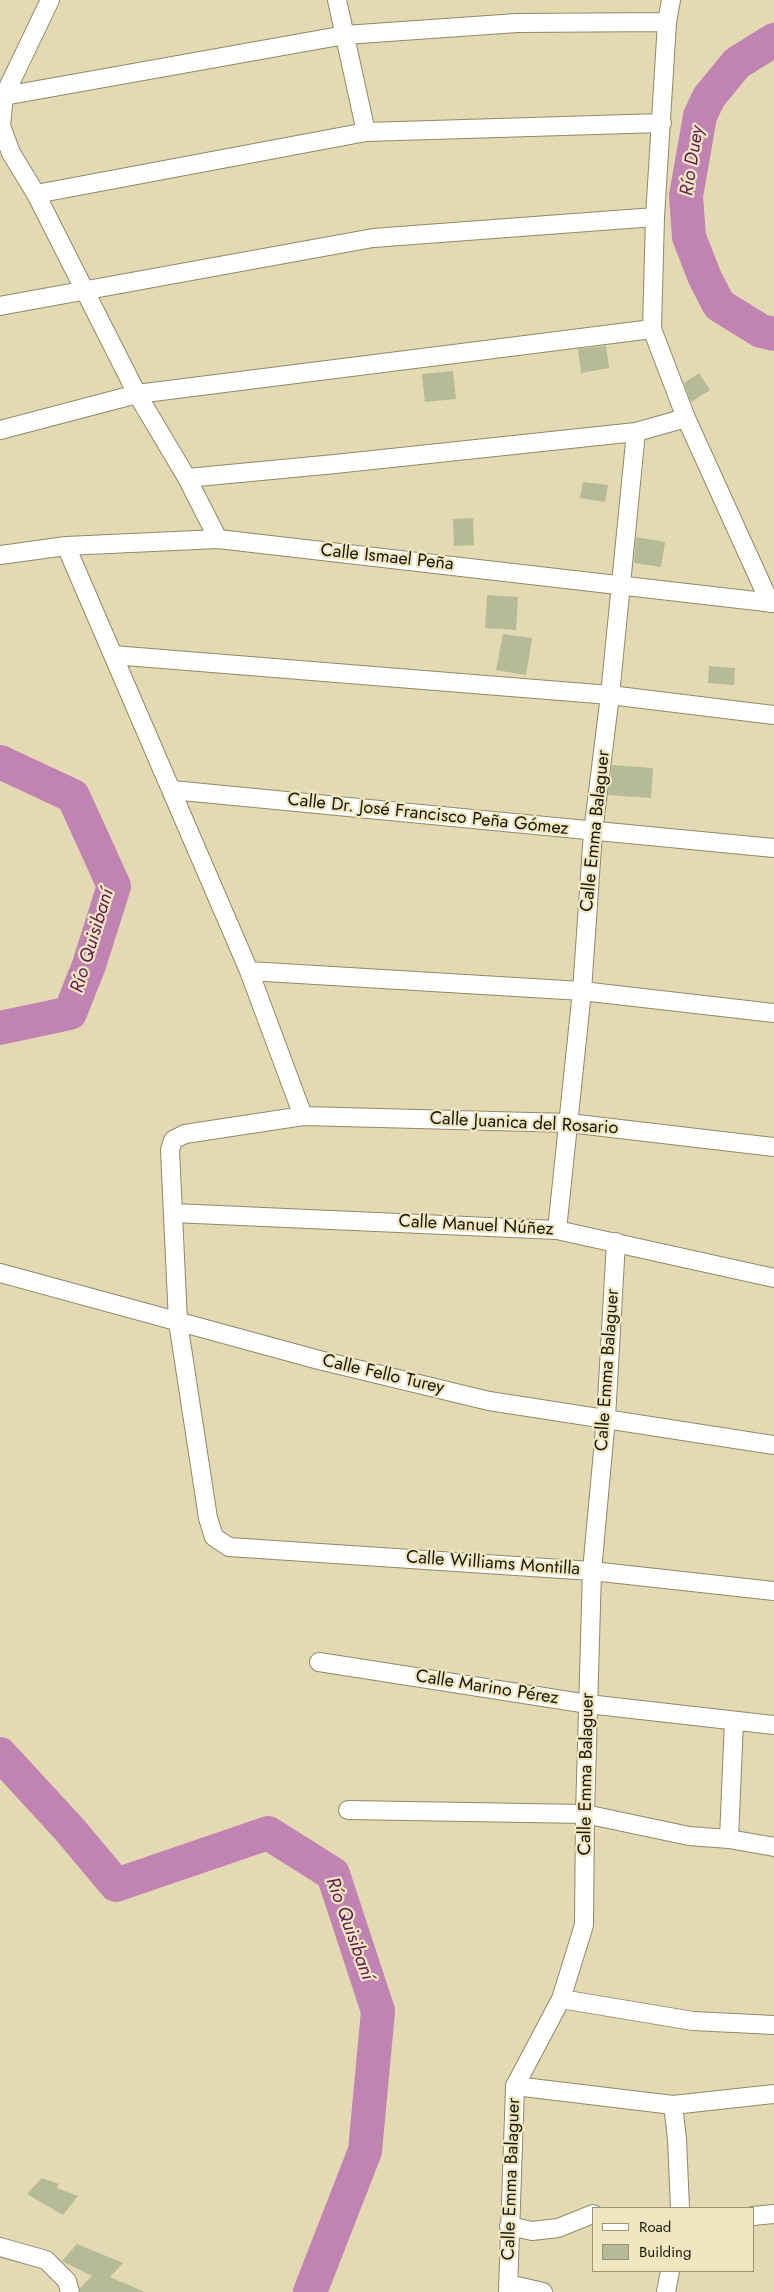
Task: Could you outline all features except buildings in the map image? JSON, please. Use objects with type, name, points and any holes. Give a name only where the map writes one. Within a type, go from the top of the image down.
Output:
[{"type":"street","points":[[50,0],[4,96],[1,126],[12,153],[36,194],[137,394],[187,478],[218,539]]},
{"type":"street","points":[[337,0],[366,132]]},
{"type":"street","points":[[671,0],[667,22],[655,217],[652,329],[686,418],[772,603]]},
{"type":"street","points":[[4,96],[345,35],[517,23],[667,22]]},
{"type":"street","points":[[36,194],[366,132],[662,123]]},
{"type":"street","points":[[0,306],[85,292],[372,238],[655,217]]},
{"type":"street","points":[[0,430],[137,394],[652,329]]},
{"type":"street","points":[[187,478],[636,432],[686,418]]},
{"type":"street","name":"Calle Emma Balaguer","points":[[557,1230],[582,992],[593,832],[610,695],[636,432]]},
{"type":"street","name":"Calle Ismael Peña","points":[[0,555],[66,546],[218,539],[772,603]]},
{"type":"street","points":[[66,546],[249,971],[303,1116]]},
{"type":"street","points":[[113,655],[610,695],[774,714]]},
{"type":"street","name":"Calle Dr. José Francisco Peña Gómez","points":[[172,790],[774,848]]},
{"type":"street","points":[[249,971],[582,992],[774,1013]]},
{"type":"street","name":"Calle Juanica del Rosario","points":[[173,1212],[170,1150],[173,1140],[185,1134],[303,1116],[569,1123],[774,1147]]},
{"type":"street","points":[[173,1212],[178,1322]]},
{"type":"street","name":"Calle Manuel Núñez","points":[[173,1212],[557,1230],[774,1278]]},
{"type":"street","name":"Calle Emma Balaguer","points":[[508,2288],[515,2086],[561,1999],[584,1925],[585,1814],[592,1571],[606,1418],[616,1242]]},
{"type":"street","name":"Calle Fello Turey","points":[[0,1272],[319,1360],[489,1400],[774,1446]]},
{"type":"street","name":"Calle Williams Montilla","points":[[178,1322],[208,1518],[214,1538],[229,1547],[592,1571],[774,1591]]},
{"type":"street","name":"Calle Marino Pérez","points":[[319,1662],[588,1704],[774,1725]]},
{"type":"street","points":[[729,1839],[734,1721]]},
{"type":"street","points":[[348,1810],[585,1814],[689,1836],[729,1839],[774,1847]]},
{"type":"street","points":[[561,1999],[693,2021],[774,2025]]},
{"type":"street","points":[[515,2086],[673,2105],[774,2094]]},
{"type":"street","points":[[673,2105],[677,2139],[680,2207]]},
{"type":"street","points":[[509,2226],[532,2231],[558,2228],[592,2214]]},
{"type":"street","points":[[754,2216],[774,2214]]},
{"type":"street","points":[[0,2247],[46,2260],[67,2281],[70,2292]]},
{"type":"street","points":[[666,2292],[670,2272]]},
{"type":"street","points":[[508,2288],[543,2292]]},
{"type":"waterway","name":"Río Duey","points":[[774,40],[737,63],[709,97],[700,116],[686,196],[689,237],[705,278],[719,305],[761,331],[774,334]]},
{"type":"waterway","name":"Río Quisibaní","points":[[0,762],[73,796],[114,886],[89,965],[70,1013],[0,1028]]},
{"type":"waterway","name":"Río Quisibaní","points":[[0,1754],[70,1830],[116,1885],[268,1833],[333,1874],[378,2011],[365,2151],[310,2292]]}]
